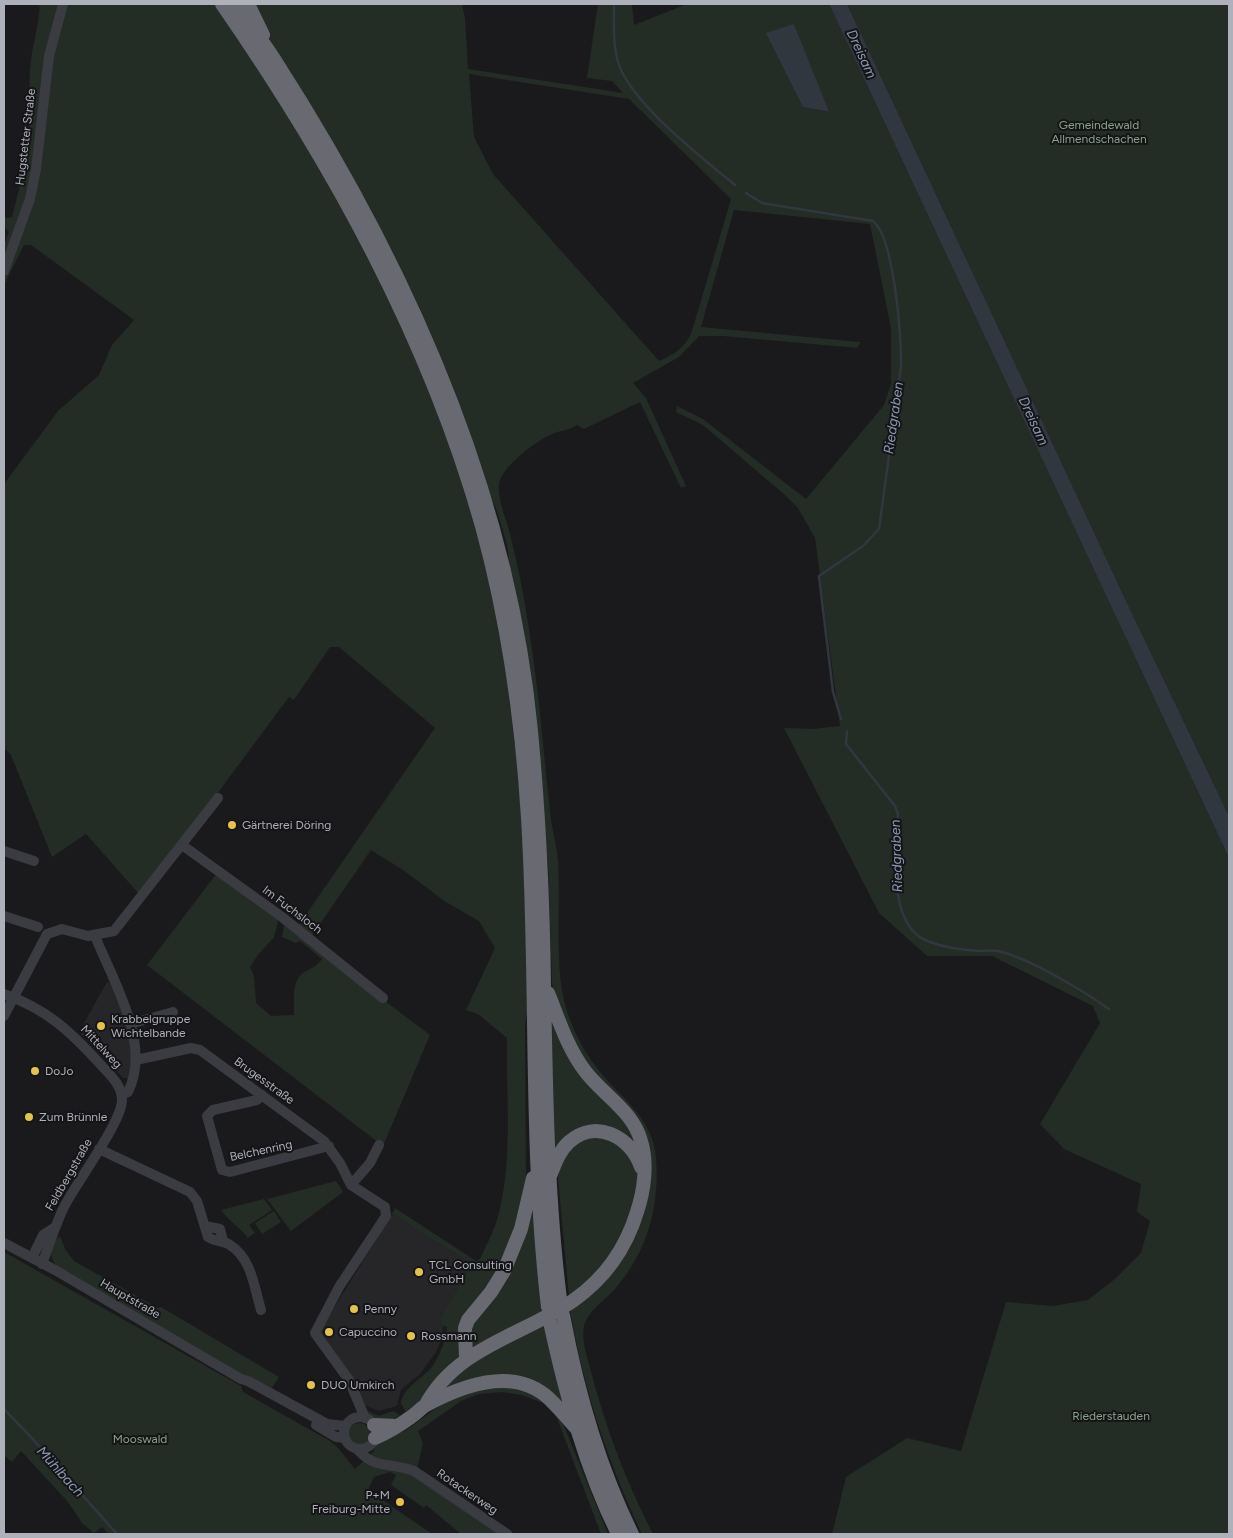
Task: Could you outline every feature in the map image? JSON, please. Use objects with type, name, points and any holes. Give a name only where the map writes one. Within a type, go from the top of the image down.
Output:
[{"type":"highway","points":[[222,4],[310,140],[374,252],[428,373],[460,455],[482,527],[506,636],[520,730],[528,819],[536,1168],[548,1307]]},
{"type":"highway","points":[[234,4],[272,56],[354,194],[401,284],[454,410],[489,514],[511,603],[528,706],[539,840],[549,1179],[560,1300]]},
{"type":"highway","points":[[248,4],[272,56]]},
{"type":"highway","points":[[425,1406],[439,1384],[466,1359],[573,1301],[588,1288],[605,1272],[625,1242],[638,1208],[644,1152],[634,1124],[596,1084],[572,1052],[544,983]]},
{"type":"highway","points":[[549,1179],[559,1155],[568,1143],[585,1132],[598,1131],[611,1133],[629,1145],[635,1153],[643,1174]]},
{"type":"highway","points":[[466,1359],[465,1328],[468,1320],[491,1292],[513,1251],[536,1168]]},
{"type":"highway","points":[[562,1315],[571,1360],[596,1448],[632,1534]]},
{"type":"highway","points":[[550,1322],[577,1429],[588,1462],[618,1534]]},
{"type":"highway","points":[[371,1432],[398,1426],[425,1406],[471,1386],[486,1382],[513,1382],[536,1389],[545,1395],[577,1429]]},
{"type":"street","name":"Hugstetter Straße","points":[[4,271],[19,234],[33,184],[49,56],[64,4]]},
{"type":"street","points":[[4,1016],[9,995],[48,934],[62,929],[80,935],[95,936],[114,931],[218,798]]},
{"type":"street","name":"Im Fuchsloch","points":[[182,845],[282,917],[383,998]]},
{"type":"street","points":[[4,851],[34,861]]},
{"type":"street","points":[[4,916],[38,927]]},
{"type":"street","name":"Feldbergstraße","points":[[42,1264],[54,1228],[120,1109],[122,1094],[128,1092],[132,1083],[136,1060],[135,1040],[130,1024],[95,936]]},
{"type":"street","name":"Mittelweg","points":[[9,995],[35,1007],[74,1035],[116,1082],[122,1094]]},
{"type":"street","points":[[130,1024],[173,1012]]},
{"type":"street","name":"Brugesstraße","points":[[136,1060],[191,1048],[200,1050],[324,1141],[351,1185],[385,1207],[386,1216],[339,1287],[314,1333],[350,1385],[371,1432],[378,1465]]},
{"type":"street","name":"Belchenring","points":[[262,1095],[257,1100],[213,1110],[207,1116],[222,1170],[230,1172],[328,1146]]},
{"type":"street","points":[[351,1185],[370,1163],[379,1145]]},
{"type":"street","points":[[99,1149],[190,1192],[197,1201],[208,1237],[213,1240],[223,1241],[238,1251],[244,1258],[251,1272],[261,1310]]},
{"type":"street","name":"Feldbergstraße","points":[[32,1258],[44,1235],[54,1228]]},
{"type":"street","name":"Hauptstraße","points":[[4,1243],[126,1311],[241,1379],[327,1424],[348,1422],[371,1432]]},
{"type":"street","name":"Hauptstraße","points":[[241,1379],[245,1385],[336,1437],[344,1438],[349,1445],[357,1449],[368,1460],[378,1465]]},
{"type":"street","points":[[344,1438],[348,1422],[350,1385]]},
{"type":"street","points":[[357,1449],[371,1432]]},
{"type":"street","name":"Rotackerweg","points":[[378,1465],[397,1466],[414,1471],[507,1534]]},
{"type":"shaded area","points":[[107,982],[113,984],[128,1027],[133,1050],[129,1078],[123,1078],[79,1032]]},
{"type":"shaded area","points":[[392,1214],[467,1261],[468,1270],[441,1320],[443,1326],[442,1338],[436,1352],[421,1373],[401,1390],[397,1406],[379,1411],[362,1404],[321,1337],[321,1329]]},
{"type":"green space","points":[[39,4],[218,4],[316,154],[411,342],[469,498],[496,604],[505,654],[522,809],[528,1006],[525,1025],[526,1178],[522,1210],[514,1240],[484,1296],[458,1357],[417,1403],[406,1412],[401,1404],[402,1398],[409,1388],[431,1368],[437,1359],[447,1327],[443,1326],[440,1320],[468,1270],[467,1261],[392,1214],[395,1208],[476,1261],[480,1259],[499,1213],[506,1170],[508,1126],[507,1038],[478,1014],[466,1010],[495,948],[479,921],[446,902],[403,870],[371,850],[311,937],[298,926],[435,728],[339,647],[330,647],[294,700],[289,697],[179,845],[124,927],[119,923],[140,895],[86,834],[52,857],[11,755],[4,748],[4,484],[58,411],[99,375],[112,345],[134,320],[31,245],[24,245],[4,285],[4,245],[9,232],[4,226],[4,216],[6,218],[12,217],[25,161],[30,118],[30,68],[40,8]]},
{"type":"green space","name":"Riederstauden","points":[[252,4],[462,4],[465,18],[468,69],[623,93],[612,81],[587,78],[598,4],[632,4],[634,25],[687,4],[829,4],[1229,858],[1229,1534],[832,1534],[846,1477],[907,1438],[961,1451],[1006,1302],[1053,1306],[1088,1300],[1115,1279],[1141,1253],[1150,1221],[1137,1212],[1141,1184],[1064,1149],[1040,1124],[1100,1023],[1093,1006],[992,956],[927,956],[879,913],[784,728],[813,729],[840,726],[815,538],[798,508],[785,495],[703,425],[676,412],[677,406],[703,419],[806,499],[884,405],[891,384],[891,328],[870,224],[734,210],[701,327],[861,342],[857,348],[723,336],[699,336],[679,357],[633,383],[646,398],[686,486],[681,488],[640,402],[584,429],[577,425],[540,440],[509,466],[500,480],[499,486],[500,500],[522,588],[534,665],[551,819],[558,862],[559,956],[562,992],[566,1008],[579,1040],[606,1079],[642,1119],[654,1144],[656,1158],[656,1194],[649,1228],[643,1244],[626,1275],[589,1316],[583,1331],[586,1353],[609,1432],[625,1474],[653,1534],[642,1534],[618,1480],[598,1424],[582,1367],[570,1309],[627,1247],[646,1147],[589,1070],[566,1028],[552,983],[548,862],[507,545],[497,511]],"holes":[[[794,24],[828,112],[803,107],[793,83]],[[469,74],[629,99],[731,199],[692,331],[679,350],[659,361],[493,174],[474,137]]]},
{"type":"green space","name":"Gemeindewald Allmendschachen","points":[[847,4],[1229,4],[1229,816],[1128,605]]},
{"type":"green space","points":[[217,873],[279,918],[274,937],[250,967],[254,976],[256,1003],[271,1016],[294,1015],[296,982],[303,973],[322,959],[300,941],[296,943],[282,937],[284,925],[430,1035],[383,1146],[147,965]]},
{"type":"green space","points":[[551,1009],[620,1112],[641,1153],[596,1129],[553,1164]]},
{"type":"green space","points":[[597,1136],[617,1140],[637,1163],[639,1178],[631,1219],[621,1241],[589,1281],[569,1296],[558,1179],[559,1170],[565,1155],[574,1145],[580,1141]]},
{"type":"green space","points":[[336,1181],[343,1192],[291,1231],[267,1199]]},
{"type":"green space","points":[[531,1196],[543,1312],[471,1352],[469,1327],[483,1307]]},
{"type":"green space","points":[[264,1199],[272,1210],[249,1225],[255,1233],[248,1238],[221,1210]]},
{"type":"green space","points":[[274,1211],[281,1222],[262,1234],[255,1223]]},
{"type":"green space","points":[[58,1237],[61,1238],[65,1249],[74,1261],[158,1308],[161,1307],[279,1377],[270,1391],[57,1266],[51,1255],[52,1248]]},
{"type":"green space","name":"Mooswald","points":[[4,1252],[241,1386],[243,1392],[330,1441],[355,1469],[373,1452],[380,1439],[405,1431],[453,1396],[498,1384],[535,1393],[562,1421],[608,1534],[601,1534],[557,1418],[543,1403],[522,1395],[502,1392],[479,1394],[461,1401],[418,1431],[423,1444],[417,1468],[515,1534],[461,1534],[426,1505],[424,1508],[391,1485],[396,1475],[390,1472],[374,1477],[367,1492],[378,1498],[381,1493],[383,1494],[381,1499],[432,1534],[109,1534],[102,1527],[94,1533],[82,1523],[68,1502],[21,1451],[12,1462],[4,1455]]},
{"type":"green space","points":[[543,1323],[564,1410],[526,1382],[450,1391],[445,1384],[480,1354]]},
{"type":"green space","points":[[364,1409],[379,1416],[393,1411],[400,1415],[390,1420],[380,1421],[370,1418]]},
{"type":"green space","points":[[355,1423],[363,1423],[370,1430],[370,1438],[363,1445],[355,1445],[348,1438],[348,1430]]},
{"type":"water","name":"Dreisam","points":[[829,4],[847,4],[1128,605],[1229,816],[1229,858]]},
{"type":"water","points":[[794,24],[829,112],[803,107],[766,33]]},
{"type":"waterway","name":"Riedgraben","points":[[614,4],[614,38],[617,56],[622,72],[631,86],[657,117],[735,185]]},
{"type":"waterway","name":"Riedgraben","points":[[746,193],[762,203],[873,221],[880,231],[886,247],[895,289],[901,367],[879,529],[863,546],[819,576],[833,692],[841,719]]},
{"type":"waterway","name":"Riedgraben","points":[[847,731],[846,744],[895,806],[898,814],[896,847],[897,886],[900,905],[906,921],[916,934],[930,942],[948,947],[973,951],[998,951],[1025,960],[1085,993],[1109,1009]]},
{"type":"waterway","name":"Mühlbach","points":[[4,1409],[117,1534]]},
{"type":"place","name":"Gärtnerei Döring","points":[[232,825]]},
{"type":"place","name":"Krabbelgruppe Wichtelbande","points":[[101,1026]]},
{"type":"place","name":"DoJo","points":[[35,1071]]},
{"type":"place","name":"Zum Brünnle","points":[[29,1117]]},
{"type":"place","name":"TCL Consulting GmbH","points":[[419,1272]]},
{"type":"place","name":"Penny","points":[[354,1309]]},
{"type":"place","name":"Capuccino","points":[[329,1332]]},
{"type":"place","name":"Rossmann","points":[[411,1336]]},
{"type":"place","name":"DUO Umkirch","points":[[311,1385]]},
{"type":"place","name":"P+M Freiburg-Mitte","points":[[400,1502]]}]
